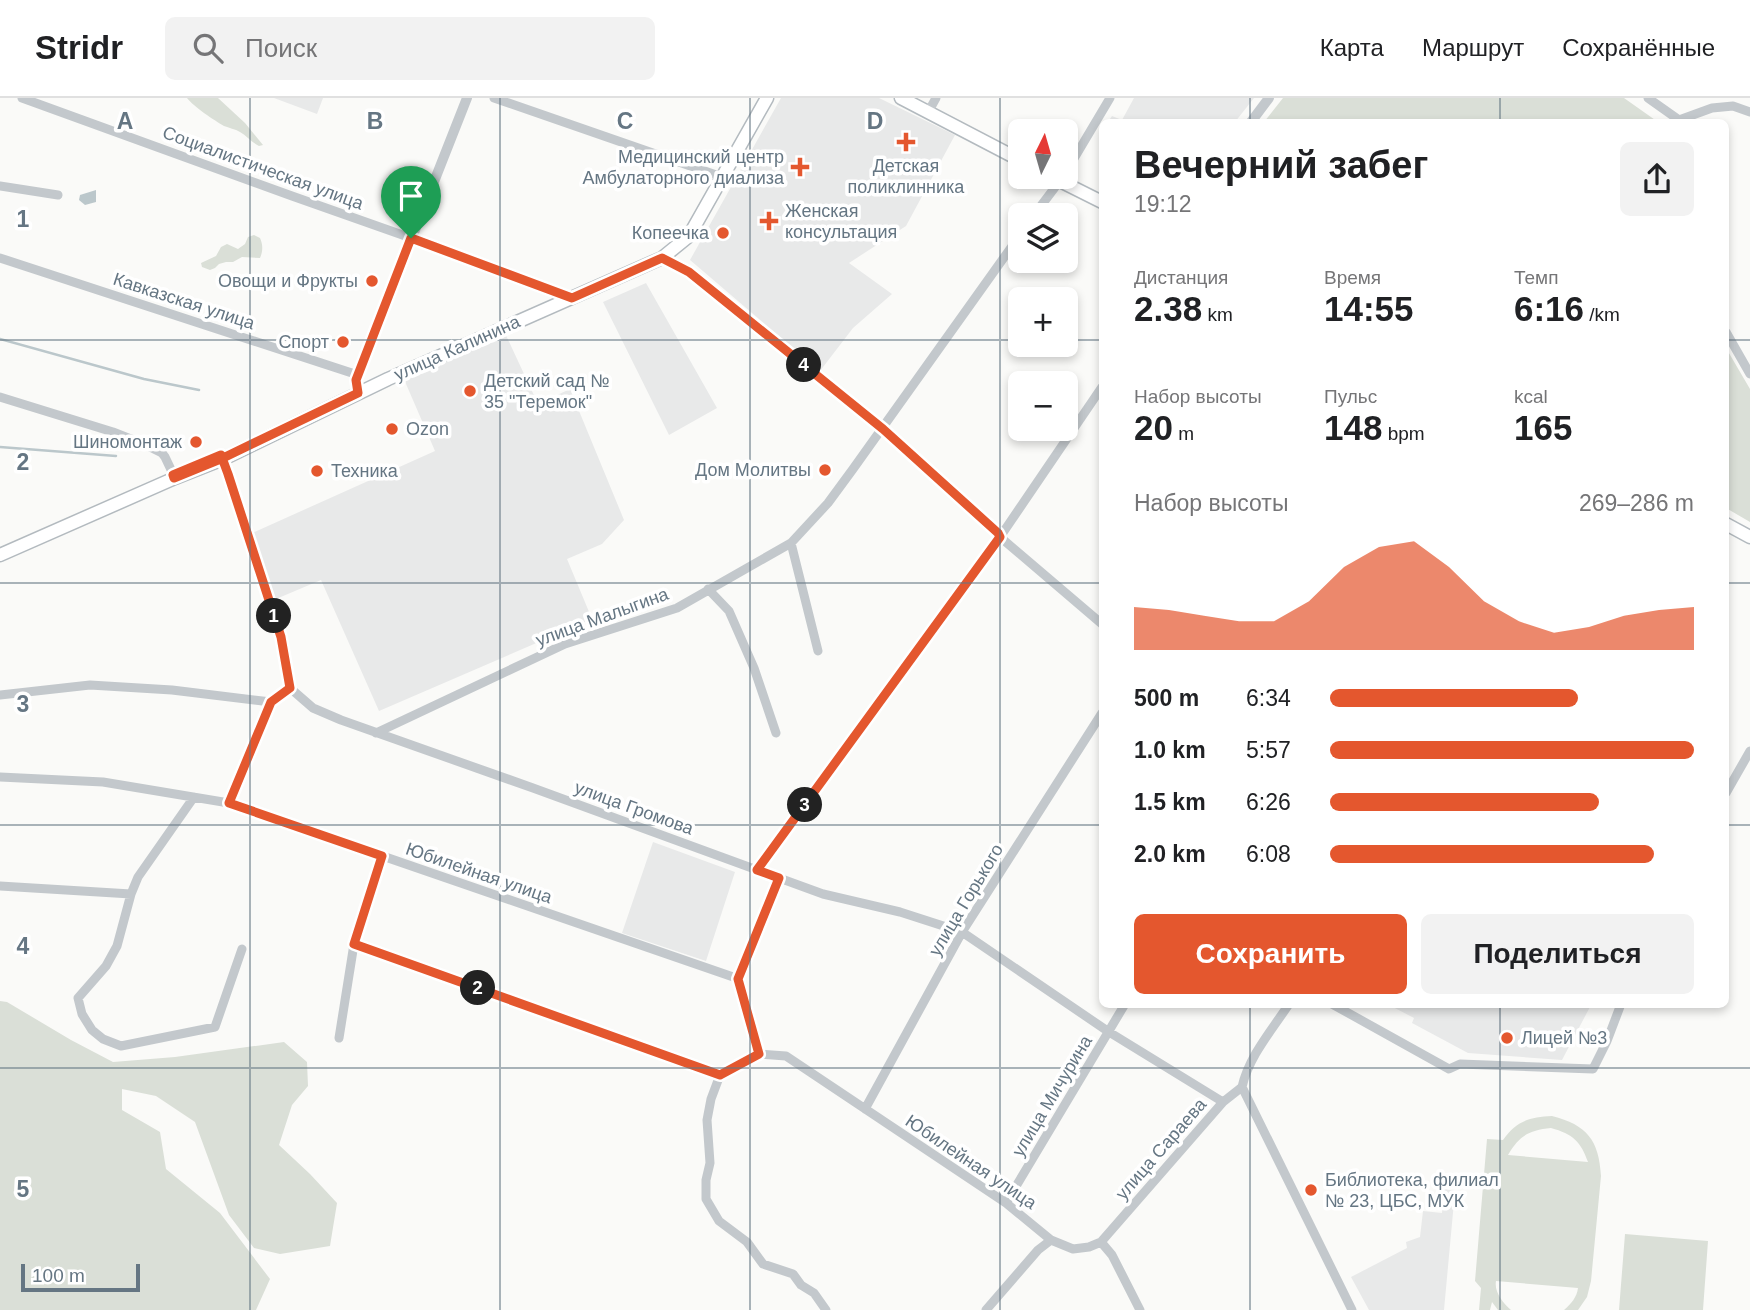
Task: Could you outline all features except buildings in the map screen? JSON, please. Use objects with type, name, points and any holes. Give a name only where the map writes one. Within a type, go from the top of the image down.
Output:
[{"type":"main road","points":[[569,297],[661,254],[685,232],[720,177],[762,98]]},
{"type":"main road","name":"улица Калинина","points":[[0,552],[222,457],[358,392],[662,258],[689,236],[767,98]]},
{"type":"main road","points":[[901,98],[1008,154]]},
{"type":"main road","points":[[913,98],[934,103],[1008,147]]},
{"type":"main road","points":[[1078,185],[1099,195]]},
{"type":"main road","points":[[1078,187],[1099,200]]},
{"type":"main road","points":[[1729,526],[1750,537]]},
{"type":"main road","points":[[1729,532],[1750,543]]},
{"type":"street","name":"Социалистическая улица","points":[[22,98],[569,297]]},
{"type":"street","points":[[358,392],[358,374],[467,98]]},
{"type":"street","points":[[494,98],[720,177]]},
{"type":"street","points":[[1078,150],[1110,98]]},
{"type":"street","points":[[1253,119],[1269,98]]},
{"type":"street","points":[[1648,98],[1676,119]]},
{"type":"street","points":[[1684,119],[1712,108],[1732,106],[1750,112]]},
{"type":"street","points":[[0,186],[58,195]]},
{"type":"street","name":"улица Малыгина","points":[[376,733],[565,644],[677,608],[791,543],[828,503],[1008,252]]},
{"type":"street","name":"Кавказская улица","points":[[0,258],[358,374]]},
{"type":"street","points":[[662,258],[689,272],[883,429],[1000,537],[1099,621]]},
{"type":"street","points":[[1729,337],[1750,374]]},
{"type":"street","points":[[757,870],[1000,537],[1099,391]]},
{"type":"street","points":[[0,397],[146,445],[162,453],[174,476]]},
{"type":"street","points":[[222,457],[281,637],[290,688],[271,702],[229,803]]},
{"type":"street","points":[[791,543],[818,651]]},
{"type":"street","points":[[708,589],[729,611],[754,668],[776,733]]},
{"type":"street","points":[[0,695],[90,685],[172,690],[271,702]]},
{"type":"street","name":"улица Громова","points":[[290,688],[313,708],[376,733],[823,894],[900,912],[962,932],[1109,1032],[1223,1102]]},
{"type":"street","name":"улица Горького","points":[[864,1109],[962,932],[1099,718]]},
{"type":"street","points":[[1729,788],[1750,751]]},
{"type":"street","name":"Юбилейная улица","points":[[0,777],[103,782],[229,803],[738,979]]},
{"type":"street","points":[[194,797],[138,877],[117,946],[106,966],[78,998],[82,1014],[92,1030],[103,1039],[121,1046],[215,1027],[242,949]]},
{"type":"street","points":[[339,1038],[354,944],[382,856]]},
{"type":"street","points":[[779,878],[738,979],[759,1054],[720,1075],[711,1099],[707,1119],[710,1163],[706,1199],[719,1221],[747,1242],[763,1264],[793,1274],[801,1285],[814,1293],[825,1310]]},
{"type":"street","points":[[0,886],[131,894]]},
{"type":"street","points":[[354,944],[720,1075]]},
{"type":"street","name":"улица Мичурина","points":[[1006,1203],[1123,1008]]},
{"type":"street","name":"улица Сараева","points":[[1105,1238],[1223,1102],[1242,1087],[1245,1074],[1286,1008]]},
{"type":"street","points":[[1339,1008],[1449,1069],[1460,1063],[1593,1069],[1619,1008]]},
{"type":"street","name":"Юбилейная улица","points":[[759,1054],[786,1056],[1006,1203],[1051,1240],[1073,1249],[1088,1247],[1105,1238]]},
{"type":"street","points":[[1242,1087],[1352,1310]]},
{"type":"street","points":[[1105,1238],[1140,1310]]},
{"type":"street","points":[[986,1310],[1038,1250],[1051,1240]]},
{"type":"shaded area","points":[[187,98],[218,98],[245,123],[263,145],[259,146],[240,132],[224,126]]},
{"type":"shaded area","points":[[274,98],[323,98],[317,114]]},
{"type":"shaded area","points":[[781,98],[879,98],[955,135],[906,226],[849,263],[892,294],[853,328],[820,371],[690,260]]},
{"type":"shaded area","points":[[1134,98],[1254,98],[1237,119],[1123,119]]},
{"type":"shaded area","points":[[1283,98],[1624,98],[1654,119],[1266,119]]},
{"type":"shaded area","points":[[96,190],[96,202],[85,205],[79,200],[80,195]]},
{"type":"shaded area","points":[[254,235],[260,238],[262,243],[260,258],[242,257],[233,262],[219,264],[210,270],[202,267],[201,263],[216,256],[221,247],[227,244],[238,249],[245,244],[248,237]]},
{"type":"shaded area","points":[[646,283],[717,408],[669,435],[603,302]]},
{"type":"shaded area","points":[[504,331],[538,404],[570,389],[624,520],[602,544],[567,559],[592,619],[379,711],[321,580],[276,599],[250,534],[435,451],[403,377],[484,340],[486,344],[490,342],[489,338]]},
{"type":"shaded area","points":[[1729,353],[1750,389],[1750,522],[1729,510]]},
{"type":"shaded area","points":[[653,842],[735,872],[706,961],[622,933]]},
{"type":"shaded area","points":[[0,1001],[7,1002],[113,1062],[175,1057],[284,1042],[307,1062],[308,1086],[292,1105],[279,1145],[337,1203],[330,1246],[280,1254],[254,1248],[229,1215],[195,1122],[156,1096],[122,1089],[122,1110],[160,1132],[166,1169],[220,1213],[270,1279],[256,1310],[0,1310]]},
{"type":"shaded area","name":"Лицей №3","points":[[1395,1008],[1589,1008],[1562,1060],[1468,1053],[1412,1023],[1414,1018]]},
{"type":"shaded area","points":[[1552,1116],[1582,1129],[1594,1144],[1600,1163],[1591,1281],[1587,1297],[1578,1310],[1564,1310],[1573,1300],[1578,1288],[1496,1281],[1502,1301],[1511,1310],[1498,1310],[1492,1302],[1490,1310],[1479,1310],[1481,1288],[1475,1281],[1487,1139],[1503,1140],[1518,1124]],"holes":[[[1551,1128],[1575,1140],[1588,1162],[1508,1155],[1516,1143],[1531,1132]]]},
{"type":"shaded area","points":[[1444,1189],[1455,1191],[1444,1310],[1369,1310],[1351,1277],[1407,1248],[1406,1242],[1420,1237],[1423,1211],[1442,1213]]},
{"type":"shaded area","points":[[1625,1234],[1708,1241],[1703,1310],[1619,1310]]},
{"type":"waterway","points":[[0,339],[144,379],[199,390]]},
{"type":"waterway","points":[[0,447],[116,456]]},
{"type":"place","name":"Детская поликлинника","points":[[906,142]]},
{"type":"place","name":"Медицинский центр Амбулаторного диализа","points":[[800,167]]},
{"type":"place","name":"Женская консультация","points":[[769,221]]},
{"type":"place","name":"Копеечка","points":[[723,233]]},
{"type":"place","name":"Овощи и Фрукты","points":[[372,281]]},
{"type":"place","name":"Спорт","points":[[343,342]]},
{"type":"place","name":"Детский сад № 35 \"Теремок\"","points":[[470,391]]},
{"type":"place","name":"Ozon","points":[[392,429]]},
{"type":"place","name":"Шиномонтаж","points":[[196,442]]},
{"type":"place","name":"Дом Молитвы","points":[[825,470]]},
{"type":"place","name":"Техника","points":[[317,471]]},
{"type":"place","name":"Лицей №3","points":[[1507,1038]]},
{"type":"place","name":"Библиотека, филиал № 23, ЦБС, МУК","points":[[1311,1190]]},
{"type":"route","points":[[411,238],[356,380],[358,393],[223,458],[174,478],[173,475],[221,455],[223,458],[281,637],[290,688],[271,702],[229,803],[382,856],[354,944],[720,1075],[759,1054],[738,979],[779,878],[757,870],[1000,537],[883,429],[689,272],[662,258],[572,298],[411,238]]}]
